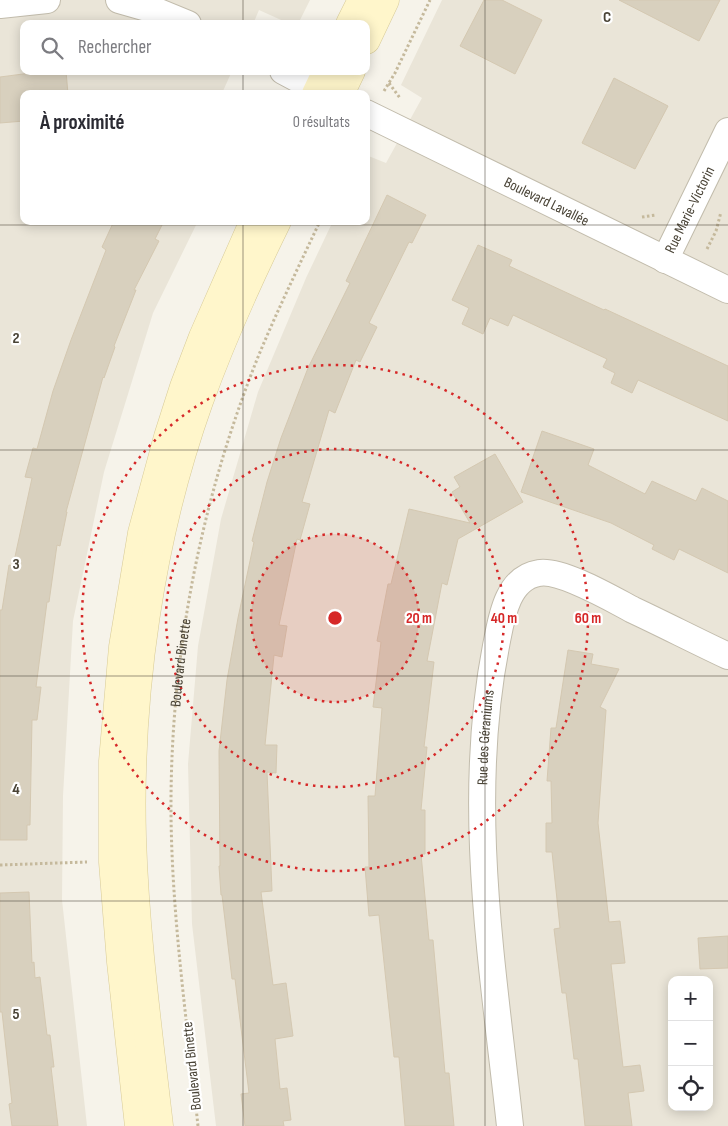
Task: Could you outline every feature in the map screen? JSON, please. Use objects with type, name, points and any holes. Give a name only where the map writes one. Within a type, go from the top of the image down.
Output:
[{"type":"street","points":[[0,5],[47,0]]},
{"type":"street","points":[[119,0],[154,10],[178,20]]},
{"type":"street","points":[[352,20],[362,0]]},
{"type":"street","points":[[370,32],[386,0]]},
{"type":"street","points":[[293,75],[325,88],[345,75]]},
{"type":"street","name":"Boulevard Lavallée","points":[[370,116],[728,290]]},
{"type":"street","name":"Rue Marie-Victorin","points":[[665,260],[728,132]]},
{"type":"street","points":[[139,1126],[121,962],[113,862],[113,761],[123,648],[142,533],[168,436],[203,337],[252,225]]},
{"type":"street","points":[[159,1126],[136,910],[132,836],[133,749],[142,655],[150,594],[160,543],[175,480],[190,429],[227,329],[275,225]]},
{"type":"street","name":"Rue des Géraniums","points":[[510,1126],[487,913],[481,823],[488,700],[494,658],[506,605],[514,590],[526,578],[539,573],[556,575],[587,587],[728,656]]},
{"type":"path","points":[[402,101],[389,83],[430,0]]},
{"type":"path","points":[[638,217],[652,216],[662,212]]},
{"type":"path","name":"Boulevard Binette","points":[[198,1126],[172,860],[172,757],[180,661],[195,569],[219,469],[260,352],[318,225]]},
{"type":"path","points":[[0,865],[92,861]]},
{"type":"shaded area","points":[[0,0],[310,0],[300,20],[281,20],[259,10],[255,20],[20,20],[20,75],[230,75],[223,90],[20,90],[20,225],[196,225],[153,313],[104,472],[73,621],[63,796],[62,900],[87,1126],[0,1126]]},
{"type":"shaded area","points":[[442,0],[728,0],[728,1126],[216,1126],[192,924],[188,764],[198,646],[221,519],[258,392],[306,278],[331,225],[370,225],[370,157],[386,163],[422,98],[401,85]]},
{"type":"building","points":[[484,0],[502,0],[542,20],[515,74],[460,46]]},
{"type":"building","points":[[619,0],[720,0],[699,41]]},
{"type":"building","points":[[20,74],[66,75],[68,90],[20,90],[20,121],[0,123],[0,77]]},
{"type":"building","points":[[614,78],[668,106],[635,169],[582,143]]},
{"type":"building","points":[[387,195],[426,215],[412,243],[409,242],[369,323],[377,327],[360,362],[356,360],[335,413],[329,410],[302,502],[310,504],[300,540],[297,539],[279,625],[287,626],[282,657],[274,655],[265,745],[277,745],[276,773],[267,772],[272,891],[261,892],[273,985],[286,983],[293,1036],[275,1039],[280,1089],[287,1088],[291,1120],[283,1121],[284,1126],[245,1126],[241,1094],[249,1093],[235,979],[232,979],[219,866],[219,751],[227,680],[254,542],[252,541],[267,482],[281,438],[308,368],[350,283],[346,281]]},
{"type":"building","points":[[112,225],[162,225],[155,239],[159,241],[134,290],[136,290],[103,377],[66,512],[60,546],[57,545],[49,602],[47,602],[36,687],[41,687],[37,720],[32,720],[30,825],[27,825],[27,840],[0,840],[0,610],[2,610],[9,565],[13,566],[32,478],[25,477],[33,448],[37,449],[53,391],[106,250],[102,247]]},
{"type":"building","points":[[478,245],[512,260],[509,266],[728,366],[728,421],[638,380],[632,393],[611,383],[615,373],[603,367],[607,359],[513,315],[508,326],[490,318],[483,334],[462,324],[469,308],[452,300]]},
{"type":"building","points":[[542,431],[594,449],[588,465],[645,494],[652,481],[696,501],[702,488],[728,501],[728,573],[679,549],[674,560],[652,549],[654,545],[611,523],[521,492]]},
{"type":"building","points":[[495,454],[523,502],[458,539],[447,585],[442,583],[427,661],[434,662],[424,747],[427,747],[421,810],[425,810],[425,854],[421,854],[429,940],[433,940],[445,1073],[449,1073],[454,1126],[405,1126],[399,1057],[394,1057],[379,915],[369,916],[365,867],[369,867],[368,796],[375,796],[382,708],[373,707],[381,642],[377,641],[388,584],[391,584],[409,509],[470,523],[452,492],[460,487],[454,477]]},
{"type":"building","points":[[568,650],[593,654],[591,664],[619,669],[600,707],[606,710],[598,823],[609,922],[620,921],[625,963],[611,964],[623,1067],[640,1065],[644,1091],[628,1093],[632,1126],[585,1126],[578,1059],[574,1059],[566,993],[562,993],[554,929],[560,928],[552,852],[546,852],[546,823],[552,823],[551,781],[547,781],[551,728],[556,728]]},
{"type":"building","points":[[29,892],[32,963],[34,962],[35,978],[40,977],[47,1035],[50,1035],[54,1067],[51,1067],[58,1126],[12,1126],[9,1104],[12,1103],[2,1012],[0,1012],[0,893]]},
{"type":"building","points":[[728,936],[728,968],[700,969],[698,938]]}]
